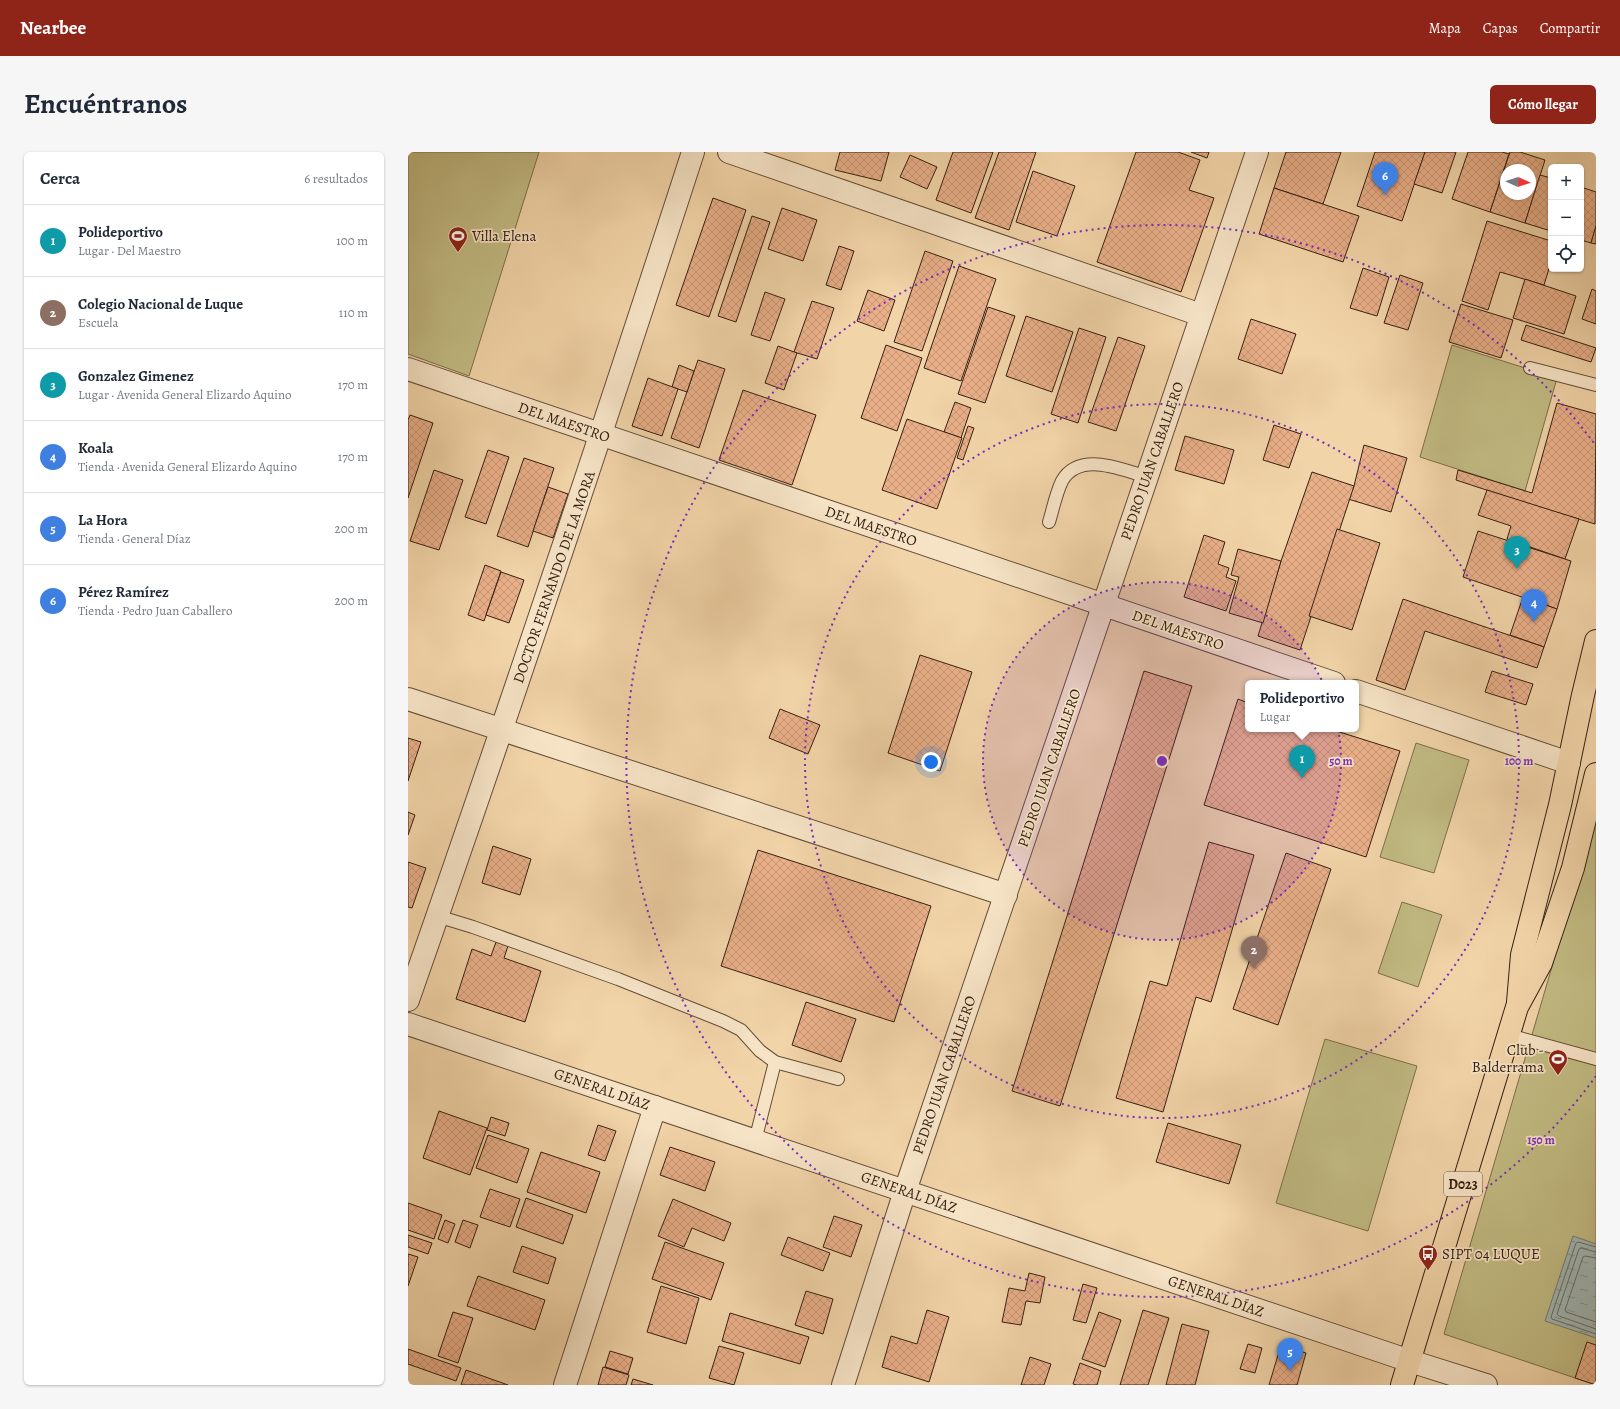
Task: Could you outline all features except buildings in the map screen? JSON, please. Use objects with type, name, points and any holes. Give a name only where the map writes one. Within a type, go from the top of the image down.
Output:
[{"type":"main road","name":"D023","points":[[1402,1385],[1517,1007],[1522,955],[1560,805],[1596,640]]},
{"type":"main road","name":"D023","points":[[1517,1007],[1544,956],[1573,868],[1596,772],[1568,763]]},
{"type":"street","name":"DOCTOR FERNANDO DE LA MORA","points":[[408,1000],[502,730],[602,434],[693,152]]},
{"type":"street","points":[[730,152],[1202,315]]},
{"type":"street","name":"PEDRO JUAN CABALLERO","points":[[843,1385],[905,1191],[1257,152]]},
{"type":"street","name":"DEL MAESTRO","points":[[408,370],[602,434],[1325,680]]},
{"type":"street","points":[[1359,692],[1568,763]]},
{"type":"street","points":[[408,699],[1006,894]]},
{"type":"street","name":"GENERAL DÍAZ","points":[[408,1024],[1410,1361],[1486,1385]]},
{"type":"street","points":[[565,1385],[655,1107]]},
{"type":"lane","points":[[1530,368],[1596,385]]},
{"type":"lane","points":[[1049,522],[1062,481],[1069,472],[1075,468],[1092,464],[1105,464],[1147,477]]},
{"type":"lane","points":[[437,916],[473,927],[618,979],[723,1021],[741,1030],[760,1051],[775,1062],[838,1079]]},
{"type":"lane","points":[[1509,1035],[1596,1059]]},
{"type":"lane","points":[[755,1141],[775,1062]]},
{"type":"shaded area","name":"Villa Elena","points":[[408,152],[539,152],[469,376],[408,354]]},
{"type":"shaded area","points":[[1452,345],[1557,378],[1525,491],[1420,457]]},
{"type":"shaded area","points":[[1416,743],[1469,760],[1434,873],[1380,857]]},
{"type":"shaded area","name":"Club - Balderrama","points":[[1596,817],[1596,1385],[1444,1334]]},
{"type":"shaded area","points":[[1402,902],[1442,915],[1418,987],[1378,973]]},
{"type":"shaded area","points":[[1325,1039],[1417,1066],[1368,1231],[1276,1203]]},
{"type":"water","points":[[1573,1236],[1596,1244],[1596,1338],[1545,1321]]},
{"type":"place","name":"Pérez Ramírez","points":[[1385,195]]},
{"type":"place","name":"Villa Elena","points":[[458,253]]},
{"type":"place","name":"Gonzalez Gimenez","points":[[1517,569]]},
{"type":"place","name":"Koala","points":[[1534,622]]},
{"type":"place","name":"Polideportivo","points":[[1302,778]]},
{"type":"place","name":"Colegio Nacional de Luque","points":[[1254,969]]},
{"type":"place","name":"Club - Balderrama","points":[[1558,1076]]},
{"type":"place","name":"SIPT 04 LUQUE","points":[[1428,1271]]},
{"type":"place","name":"La Hora","points":[[1290,1371]]}]
